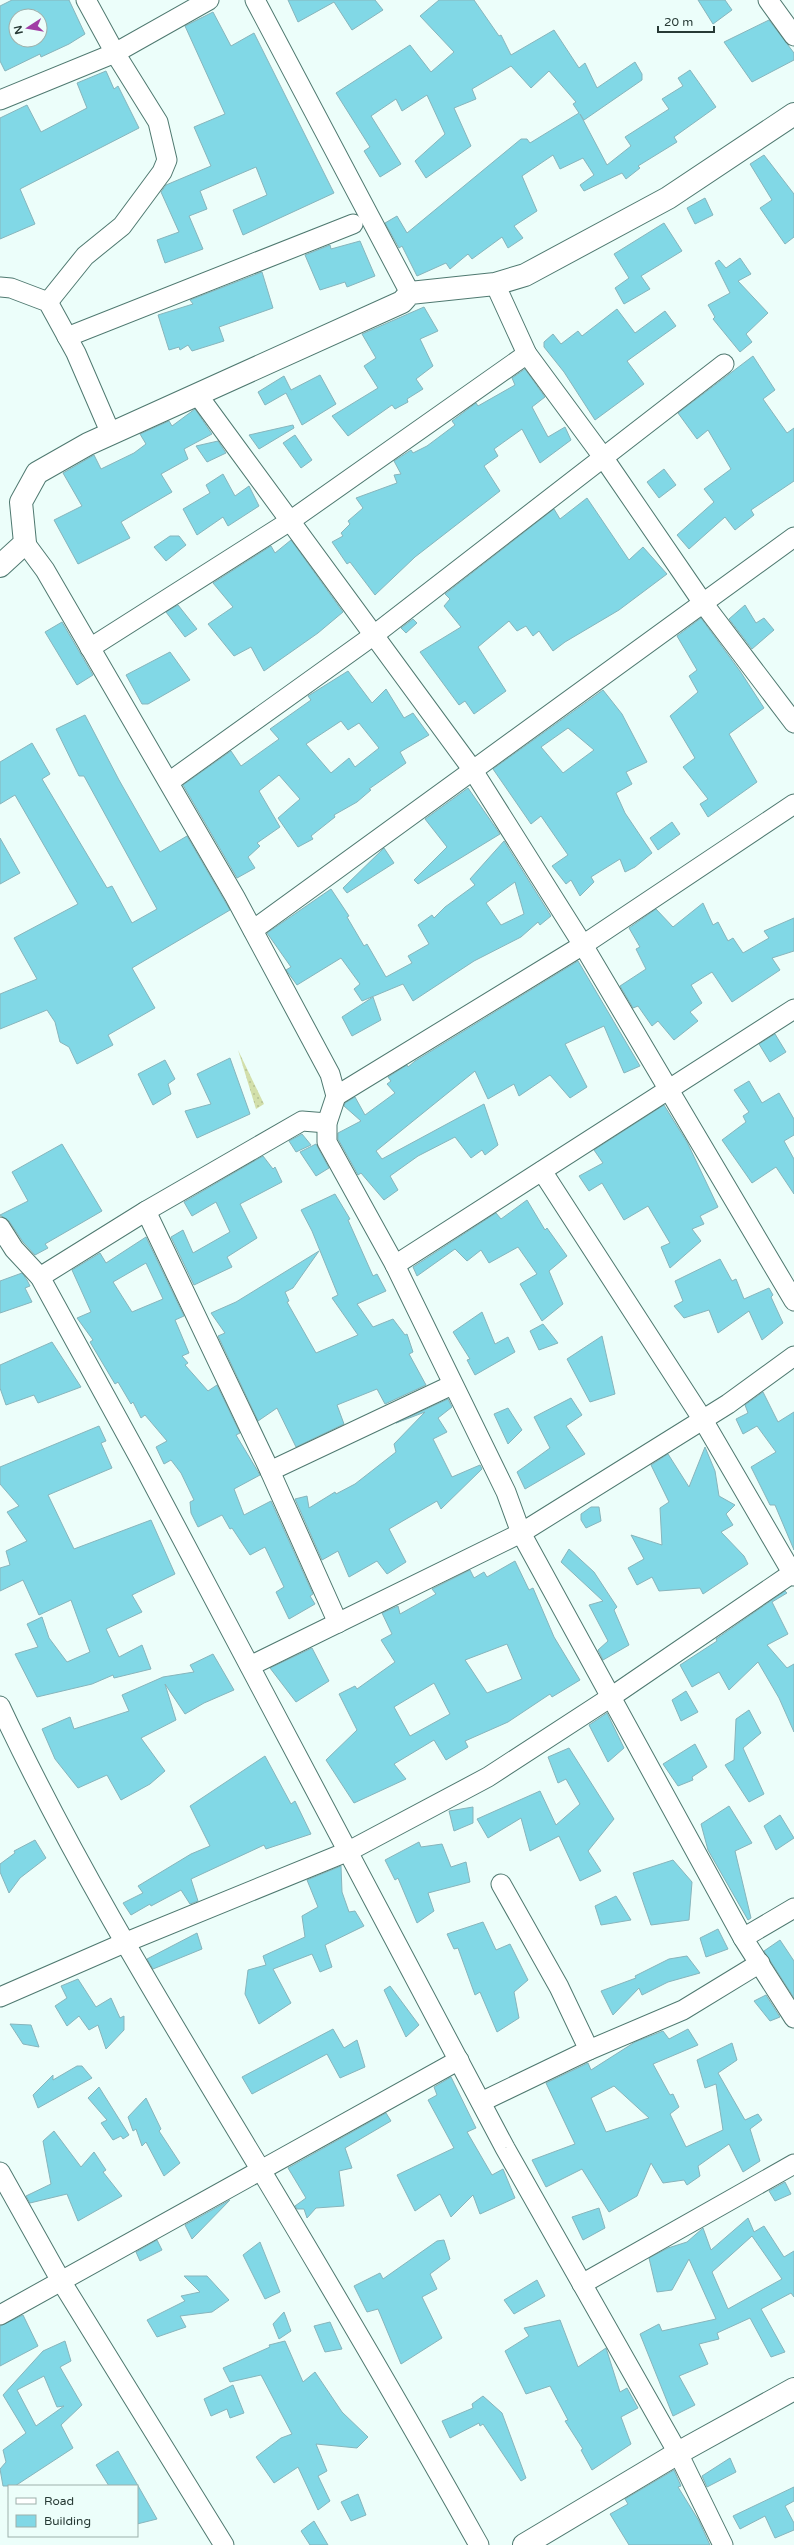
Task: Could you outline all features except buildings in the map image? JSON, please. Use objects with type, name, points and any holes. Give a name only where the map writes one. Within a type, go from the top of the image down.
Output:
[{"type":"street","points":[[48,302],[85,256],[122,226],[162,172],[167,160],[158,122],[116,54],[86,0]]},
{"type":"street","points":[[0,100],[116,54],[209,0]]},
{"type":"street","points":[[255,0],[410,293]]},
{"type":"street","points":[[768,0],[794,36]]},
{"type":"street","points":[[794,114],[668,198],[525,275],[495,284],[410,293],[402,302],[111,434],[37,473],[21,502],[25,543],[45,570],[169,782],[253,930],[330,1074],[336,1096],[327,1123],[327,1142],[395,1265],[452,1385],[506,1492],[521,1533],[743,1938],[794,2018]]},
{"type":"street","points":[[67,337],[353,224]]},
{"type":"street","points":[[495,284],[527,354],[603,457],[703,603],[794,723]]},
{"type":"street","points":[[0,288],[11,288],[48,302],[67,337],[111,434]]},
{"type":"street","points":[[90,648],[290,521],[527,354]]},
{"type":"street","points":[[169,782],[374,636],[724,364]]},
{"type":"street","points":[[197,394],[472,769],[583,945],[668,1091],[794,1301]]},
{"type":"street","points":[[253,930],[472,769],[794,536]]},
{"type":"street","points":[[0,566],[25,543]]},
{"type":"street","points":[[336,1096],[583,945],[794,804]]},
{"type":"street","points":[[395,1265],[794,1009]]},
{"type":"street","points":[[40,1277],[146,1211],[302,1121],[327,1123]]},
{"type":"street","points":[[0,1997],[124,1943],[349,1851],[488,1777],[611,1697],[794,1574],[703,1420],[542,1171]]},
{"type":"street","points":[[146,1211],[270,1471],[338,1623]]},
{"type":"street","points":[[0,1227],[7,1253],[40,1277],[349,1851],[481,2102],[678,2453],[723,2545]]},
{"type":"street","points":[[250,1666],[521,1533],[703,1420],[794,1356]]},
{"type":"street","points":[[270,1471],[452,1385]]},
{"type":"street","points":[[0,1706],[63,1833],[124,1943],[373,2357],[479,2545]]},
{"type":"street","points":[[501,1884],[559,1987],[589,2050]]},
{"type":"street","points":[[743,1938],[794,1908]]},
{"type":"street","points":[[481,2102],[589,2050],[683,2010],[760,1964]]},
{"type":"street","points":[[0,2315],[262,2171],[459,2060]]},
{"type":"street","points":[[582,2284],[794,2164]]},
{"type":"street","points":[[0,2172],[62,2281],[224,2545]]},
{"type":"street","points":[[524,2545],[678,2453],[794,2389]]},
{"type":"green space","points":[[238,1050],[264,1104],[256,1109]]}]
